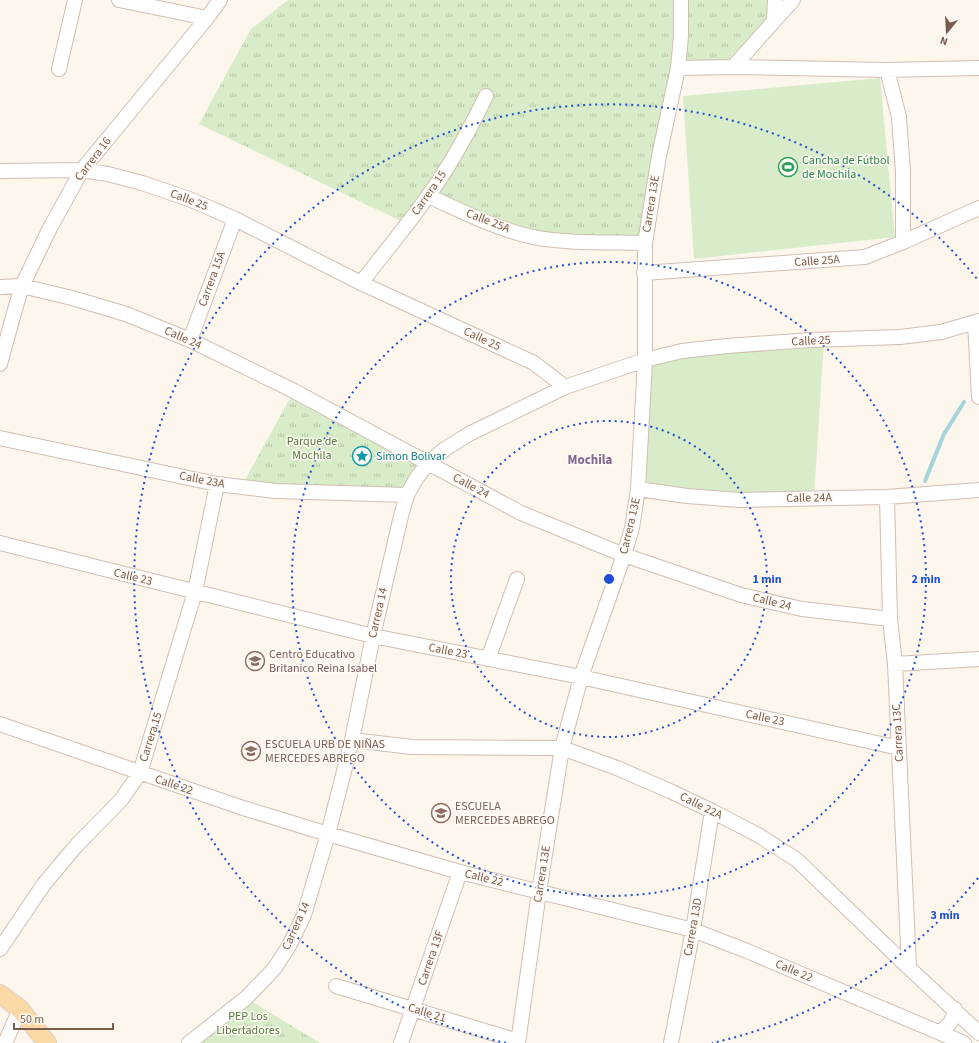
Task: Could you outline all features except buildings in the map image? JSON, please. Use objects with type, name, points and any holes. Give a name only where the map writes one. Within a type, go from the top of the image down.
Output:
[{"type":"main road","points":[[0,994],[20,1009],[47,1043]]},
{"type":"street","points":[[59,69],[75,0]]},
{"type":"street","points":[[119,0],[207,18]]},
{"type":"street","name":"Carrera 16","points":[[0,364],[22,286],[50,228],[82,170],[207,18],[220,0]]},
{"type":"street","name":"Carrera 13E","points":[[518,1042],[538,892],[562,748],[581,678],[632,528],[638,489],[644,360],[645,243],[659,156],[678,68],[681,36],[681,0]]},
{"type":"street","points":[[774,21],[775,0]]},
{"type":"street","points":[[733,68],[793,0]]},
{"type":"street","points":[[678,68],[887,70],[979,68]]},
{"type":"street","points":[[887,70],[899,117],[904,172],[903,242]]},
{"type":"street","name":"Carrera 15","points":[[361,283],[428,196],[461,144],[486,96]]},
{"type":"street","name":"Calle 25","points":[[0,171],[28,172],[82,170],[108,174],[142,183],[189,199],[235,219],[361,283],[534,363],[565,387],[644,360],[682,351],[811,340],[900,338],[941,332],[977,322]]},
{"type":"street","name":"Calle 25A","points":[[428,196],[496,226],[533,237],[571,241],[645,243]]},
{"type":"street","name":"Calle 25A","points":[[644,273],[865,257],[903,242],[979,208]]},
{"type":"street","name":"Carrera 15A","points":[[190,340],[235,219]]},
{"type":"street","name":"Calle 24","points":[[0,287],[22,286],[72,298],[126,314],[190,340],[294,391],[521,513],[624,555],[741,595],[794,608],[890,619]]},
{"type":"street","points":[[977,322],[979,397]]},
{"type":"street","name":"Carrera 14","points":[[189,1043],[246,998],[274,969],[289,946],[304,915],[328,834],[352,740],[373,636],[407,495],[416,479],[428,464],[445,449],[470,434],[565,387]]},
{"type":"street","name":"Calle 23A","points":[[0,438],[217,484],[276,491],[407,495]]},
{"type":"street","name":"Carrera 15","points":[[0,949],[44,884],[76,846],[121,800],[140,773],[195,592],[217,484]]},
{"type":"street","name":"Calle 24A","points":[[638,489],[687,496],[740,500],[887,497],[979,490]]},
{"type":"street","name":"Carrera 13C","points":[[887,497],[890,619],[899,748],[909,968]]},
{"type":"street","name":"Calle 23","points":[[0,543],[373,636],[581,678],[899,748]]},
{"type":"street","points":[[488,659],[517,579]]},
{"type":"street","points":[[894,664],[979,659]]},
{"type":"street","name":"Calle 22","points":[[0,724],[240,807],[328,834],[460,872],[693,930],[747,951],[964,1043]]},
{"type":"street","name":"Calle 22A","points":[[352,740],[412,746],[562,748],[617,768],[672,792],[758,835],[796,860],[979,1033]]},
{"type":"street","name":"Carrera 13D","points":[[672,1043],[693,930],[712,811]]},
{"type":"street","name":"Carrera 13F","points":[[401,1043],[460,872]]},
{"type":"street","name":"Calle 21","points":[[336,986],[518,1042]]},
{"type":"street","points":[[4,1043],[20,1009]]},
{"type":"street","points":[[939,1032],[950,1024],[954,1017],[955,1009]]},
{"type":"street","points":[[971,1043],[979,1038]]},
{"type":"green space","points":[[288,0],[775,0],[774,21],[733,67],[678,69],[645,243],[533,237],[428,196],[407,224],[199,124],[251,29]]},
{"type":"green space","name":"Cancha de Fútbol de Mochila","points":[[880,78],[895,237],[694,259],[683,96]]},
{"type":"green space","points":[[824,340],[814,497],[638,489],[645,360]]},
{"type":"green space","name":"Parque de Mochila","points":[[294,391],[428,463],[407,495],[241,487]]},
{"type":"green space","name":"PEP Los Libertadores","points":[[246,998],[320,1043],[189,1043]]},
{"type":"waterway","points":[[925,481],[944,434],[964,402]]},
{"type":"place","name":"Cancha de Fútbol de Mochila","points":[[788,167]]},
{"type":"place","name":"Simon Bolivar","points":[[362,456]]},
{"type":"place","name":"Centro Educativo Britanico Reina Isabel","points":[[255,661]]},
{"type":"place","name":"ESCUELA URB DE NIÑAS MERCEDES ABREGO","points":[[251,751]]},
{"type":"place","name":"ESCUELA MERCEDES ABREGO","points":[[441,813]]},
{"type":"district","name":"Mochila","points":[[590,460]]}]
